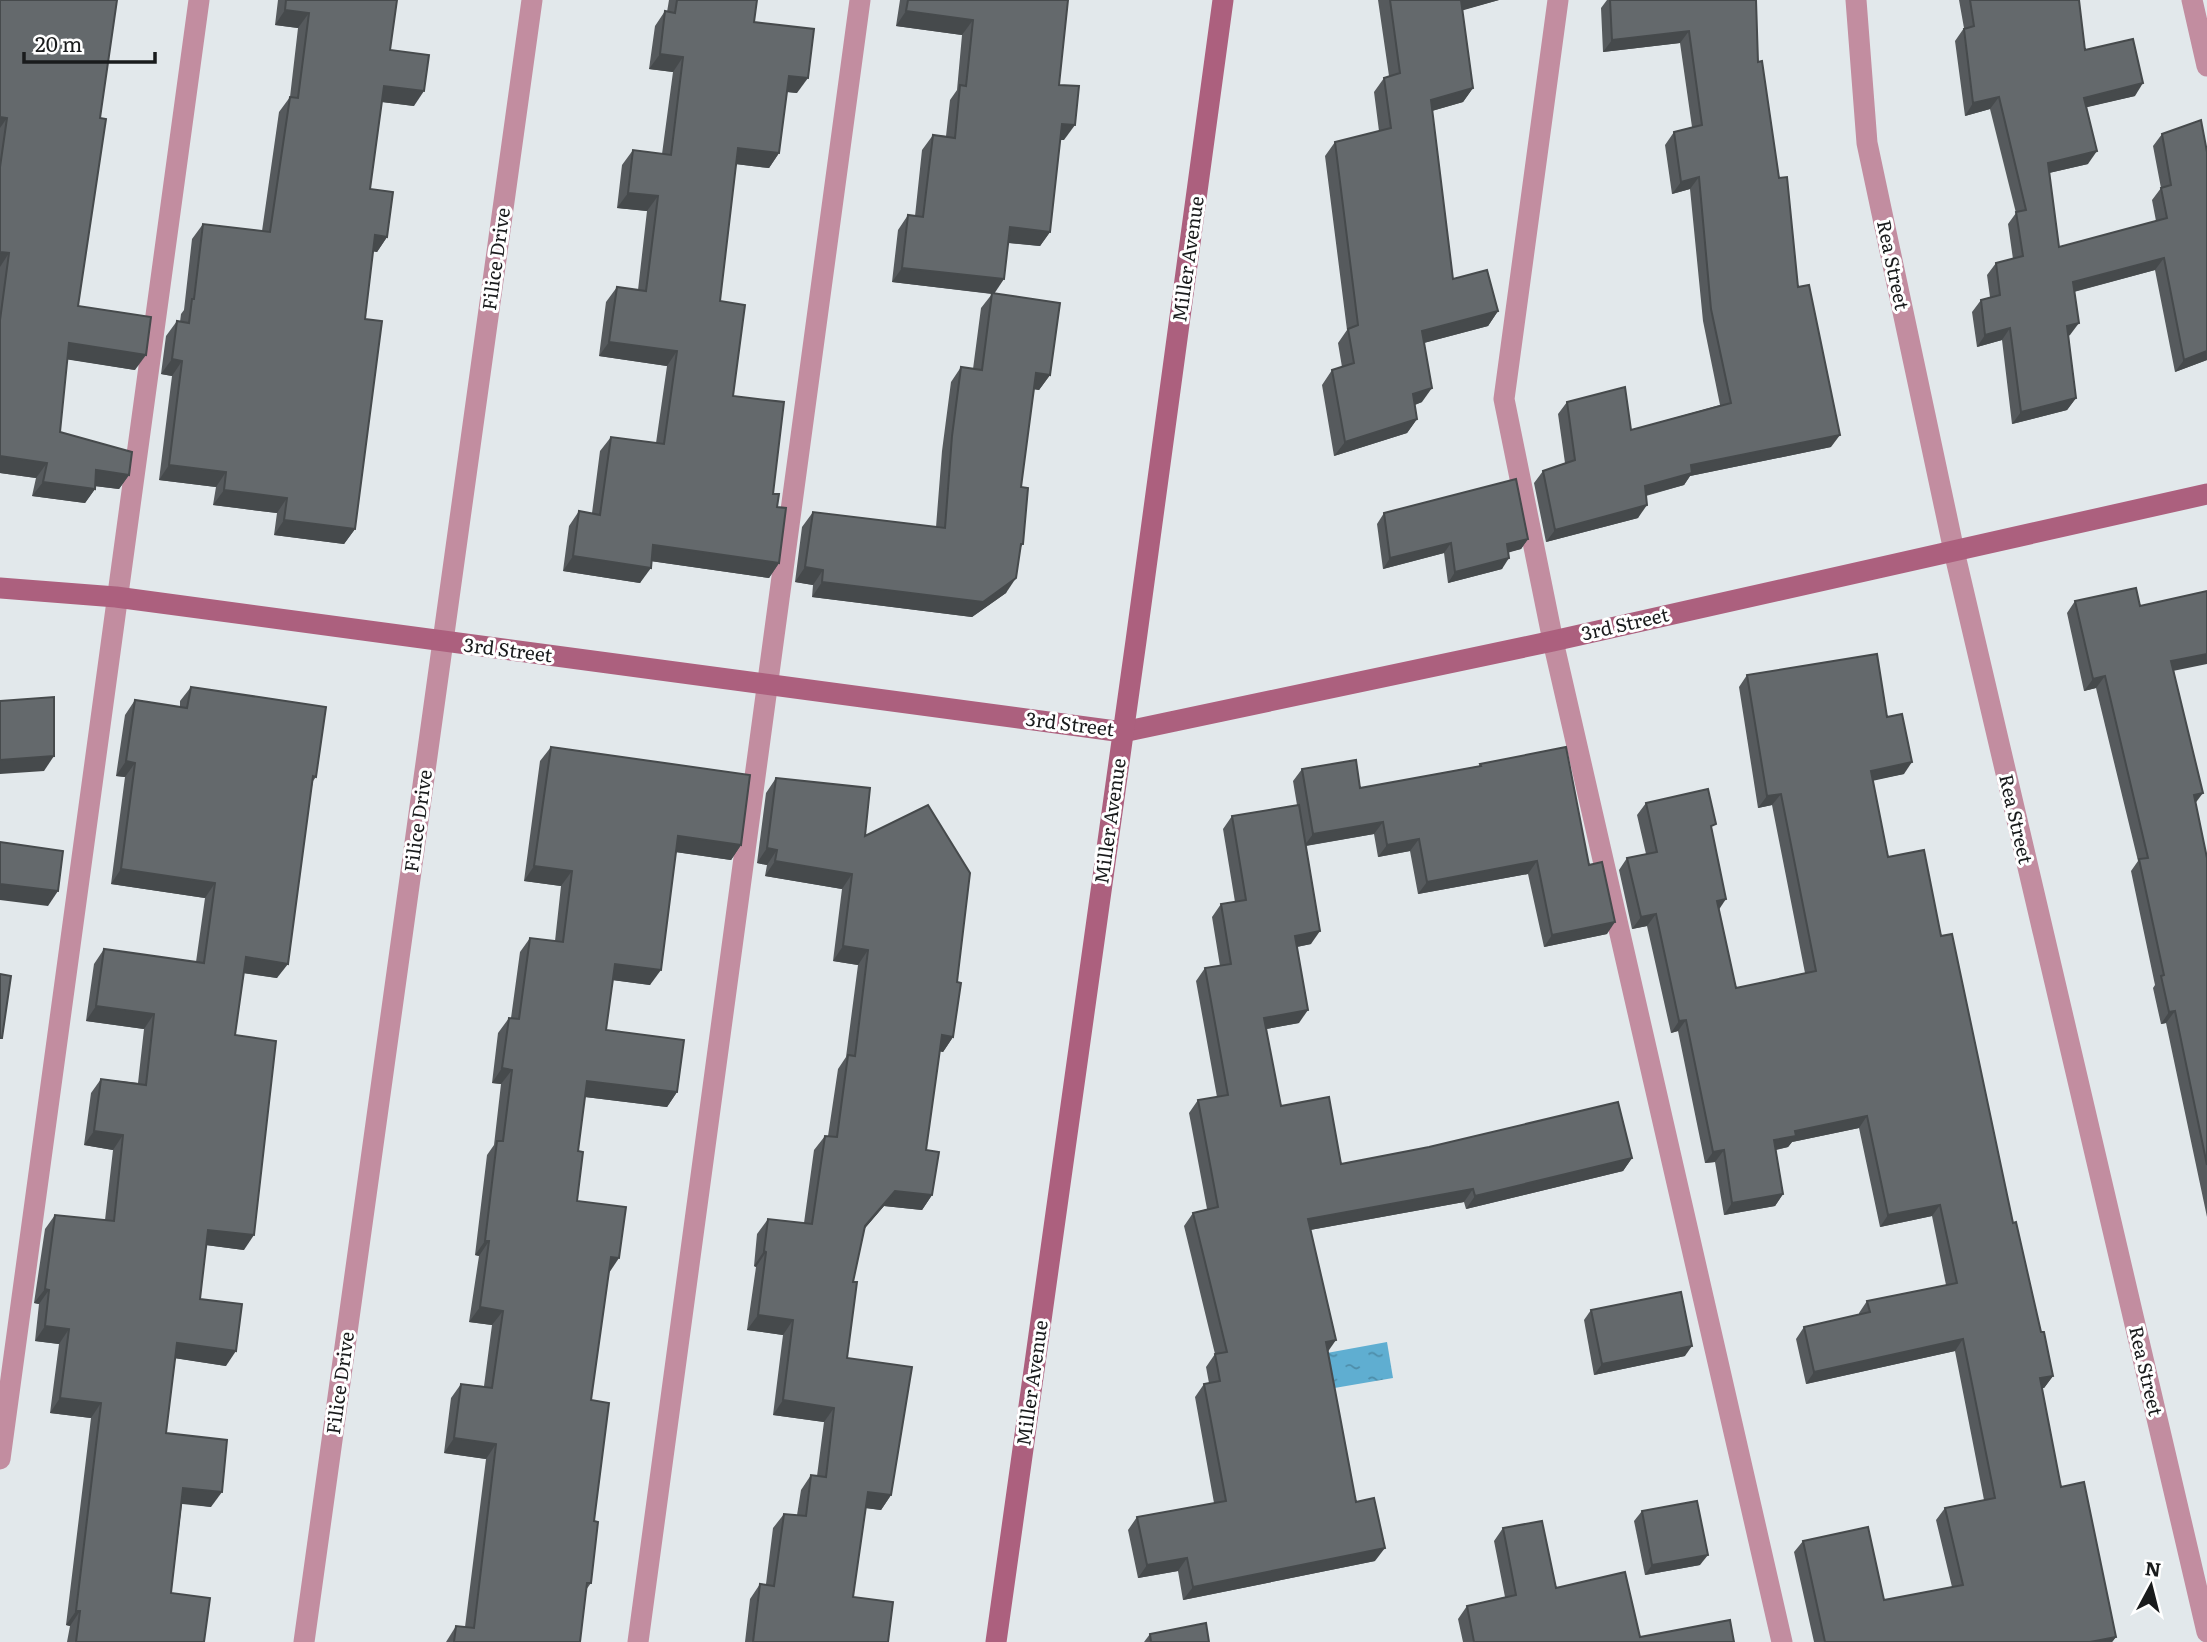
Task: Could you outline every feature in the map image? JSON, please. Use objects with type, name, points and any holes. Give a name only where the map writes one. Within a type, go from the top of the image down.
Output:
[{"type":"street","points":[[0,1459],[199,0]]},
{"type":"street","name":"Filice Drive","points":[[304,1642],[532,0]]},
{"type":"street","points":[[638,1642],[860,0]]},
{"type":"street","name":"Miller Avenue","points":[[996,1642],[1223,0]]},
{"type":"street","points":[[1558,0],[1504,399],[1553,641],[1782,1642]]},
{"type":"street","name":"Rea Street","points":[[1856,0],[1867,143],[1954,551],[2207,1632]]},
{"type":"street","points":[[2192,0],[2207,66]]},
{"type":"street","name":"3rd Street","points":[[0,588],[116,597],[1123,732],[1553,641],[2207,494]]},
{"type":"water","points":[[1387,1342],[1393,1378],[1311,1392],[1305,1357]]},
{"type":"building","points":[[0,0],[117,0],[100,118],[106,119],[78,306],[151,317],[146,355],[69,343],[60,432],[132,452],[129,475],[96,470],[95,489],[43,482],[47,463],[0,456],[0,320],[9,253],[0,252],[0,167],[7,118],[0,117]]},
{"type":"building","points":[[286,0],[397,0],[390,50],[429,55],[424,91],[384,86],[370,189],[393,192],[387,237],[375,235],[365,319],[382,321],[355,529],[284,520],[287,498],[224,490],[226,472],[169,465],[182,361],[172,359],[177,321],[189,323],[203,224],[270,232],[290,97],[298,98],[309,13],[285,10]]},
{"type":"building","points":[[677,0],[757,0],[754,22],[814,29],[808,78],[789,76],[779,153],[738,148],[720,301],[745,305],[733,396],[784,402],[773,494],[779,494],[777,507],[786,508],[779,563],[653,545],[651,568],[573,556],[579,511],[600,515],[611,437],[664,444],[677,351],[609,342],[617,287],[646,291],[658,196],[628,193],[633,150],[671,155],[683,57],[660,54],[665,11],[675,13]]},
{"type":"building","points":[[908,0],[1068,0],[1059,85],[1079,86],[1075,125],[1062,124],[1050,232],[1010,227],[1004,279],[902,268],[908,215],[923,217],[933,135],[955,138],[960,85],[966,86],[973,20],[906,11]]},
{"type":"building","points":[[1390,0],[1461,0],[1473,88],[1431,100],[1453,279],[1487,270],[1498,311],[1422,331],[1432,388],[1413,394],[1417,419],[1345,442],[1332,370],[1354,363],[1348,329],[1358,325],[1335,142],[1391,128],[1384,78],[1400,73]]},
{"type":"building","points":[[1610,0],[1756,0],[1758,62],[1762,61],[1779,178],[1787,177],[1798,287],[1809,285],[1840,435],[1691,465],[1692,473],[1645,486],[1647,505],[1555,530],[1543,471],[1575,460],[1567,402],[1625,387],[1631,430],[1731,403],[1711,309],[1699,177],[1681,182],[1674,132],[1702,125],[1689,31],[1612,40]]},
{"type":"building","points":[[1970,0],[2079,0],[2085,50],[2133,39],[2143,83],[2084,98],[2097,151],[2048,163],[2059,247],[2167,218],[2161,188],[2171,185],[2162,134],[2201,120],[2207,152],[2207,351],[2184,360],[2164,258],[2073,282],[2079,323],[2067,326],[2076,398],[2021,412],[2010,328],[1985,335],[1981,300],[2000,295],[1996,263],[2023,256],[2016,212],[2026,210],[1999,97],[1973,103],[1964,29],[1974,26]]},
{"type":"building","points":[[992,293],[1060,303],[1050,375],[1036,373],[1021,487],[1028,488],[1023,544],[1016,578],[983,602],[822,582],[823,570],[805,567],[813,512],[945,528],[952,436],[961,367],[982,370]]},
{"type":"building","points":[[1516,479],[1528,539],[1507,544],[1509,558],[1455,572],[1451,543],[1390,558],[1384,513]]},
{"type":"building","points":[[2136,588],[2140,606],[2207,591],[2207,654],[2171,661],[2203,793],[2194,795],[2207,858],[2207,1165],[2175,1011],[2169,1012],[2161,976],[2164,975],[2139,859],[2148,858],[2105,676],[2093,679],[2075,601]]},
{"type":"building","points":[[1877,654],[1887,717],[1902,714],[1912,762],[1871,771],[1888,857],[1924,850],[1941,936],[1952,934],[2013,1223],[2016,1222],[2053,1376],[2040,1378],[2061,1487],[2084,1482],[2116,1637],[2090,1642],[1825,1642],[1803,1541],[1868,1527],[1884,1600],[1963,1585],[1945,1508],[1995,1498],[1963,1339],[1814,1372],[1804,1327],[1870,1312],[1867,1301],[1957,1283],[1940,1205],[1888,1215],[1867,1116],[1795,1131],[1796,1136],[1774,1140],[1783,1194],[1732,1203],[1724,1150],[1713,1152],[1686,1020],[1679,1021],[1656,914],[1641,917],[1627,858],[1657,852],[1646,803],[1708,789],[1716,824],[1711,826],[1726,899],[1717,901],[1736,988],[1816,971],[1781,794],[1767,796],[1747,675]]},
{"type":"building","points":[[191,687],[326,707],[316,777],[313,776],[288,964],[246,957],[235,1035],[276,1041],[254,1235],[208,1230],[200,1299],[242,1304],[236,1351],[177,1343],[166,1433],[227,1440],[222,1492],[183,1488],[171,1593],[210,1598],[204,1642],[76,1642],[80,1611],[76,1611],[101,1403],[60,1398],[69,1329],[45,1326],[49,1290],[45,1289],[55,1215],[114,1221],[123,1135],[94,1131],[101,1079],[146,1085],[154,1014],[96,1006],[104,949],[204,963],[215,883],[121,869],[135,763],[126,761],[135,700],[187,708]]},
{"type":"building","points":[[54,697],[54,756],[0,760],[0,701]]},
{"type":"building","points":[[551,747],[750,775],[741,845],[678,836],[661,970],[615,964],[606,1030],[684,1040],[677,1092],[587,1081],[578,1151],[583,1152],[577,1201],[626,1207],[619,1258],[611,1257],[591,1400],[609,1403],[594,1521],[598,1522],[591,1583],[587,1583],[580,1642],[454,1642],[456,1626],[474,1628],[496,1444],[454,1438],[461,1384],[492,1388],[503,1311],[480,1307],[489,1241],[485,1241],[497,1141],[503,1141],[512,1070],[502,1068],[509,1018],[519,1019],[530,938],[563,942],[572,871],[534,866]]},
{"type":"building","points":[[1566,747],[1589,865],[1602,862],[1615,922],[1552,935],[1537,861],[1427,882],[1419,839],[1387,845],[1383,822],[1313,834],[1302,769],[1356,760],[1360,788]]},
{"type":"building","points":[[776,778],[870,788],[865,836],[928,805],[970,873],[957,982],[961,983],[953,1037],[942,1035],[926,1150],[939,1152],[932,1195],[895,1191],[865,1226],[853,1282],[857,1282],[847,1358],[912,1367],[891,1495],[868,1492],[853,1597],[893,1602],[888,1642],[753,1642],[760,1584],[774,1586],[784,1514],[806,1516],[811,1475],[826,1477],[834,1408],[783,1400],[793,1320],[758,1315],[768,1219],[812,1224],[825,1136],[837,1137],[848,1055],[855,1056],[868,950],[843,946],[852,874],[775,861],[777,850],[767,848]]},
{"type":"building","points":[[1299,805],[1320,931],[1295,936],[1308,1010],[1264,1018],[1281,1106],[1329,1097],[1341,1164],[1429,1147],[1618,1102],[1632,1158],[1475,1196],[1473,1189],[1308,1219],[1336,1340],[1326,1342],[1356,1502],[1374,1498],[1385,1548],[1193,1587],[1187,1558],[1147,1565],[1137,1517],[1226,1501],[1204,1384],[1220,1381],[1215,1354],[1227,1352],[1193,1213],[1218,1207],[1198,1100],[1228,1095],[1205,968],[1231,964],[1221,904],[1246,900],[1232,816]]},
{"type":"building","points":[[0,842],[63,851],[58,891],[0,884]]},
{"type":"building","points":[[0,974],[11,976],[2,1038],[0,1038]]},
{"type":"building","points":[[1681,1292],[1692,1346],[1602,1364],[1591,1310]]},
{"type":"building","points":[[1697,1501],[1708,1555],[1652,1565],[1642,1511]]},
{"type":"building","points":[[1542,1521],[1556,1588],[1625,1572],[1640,1637],[1730,1620],[1734,1642],[1474,1642],[1467,1606],[1516,1595],[1503,1528]]},
{"type":"building","points":[[1206,1623],[1209,1642],[1151,1642],[1150,1634]]}]
